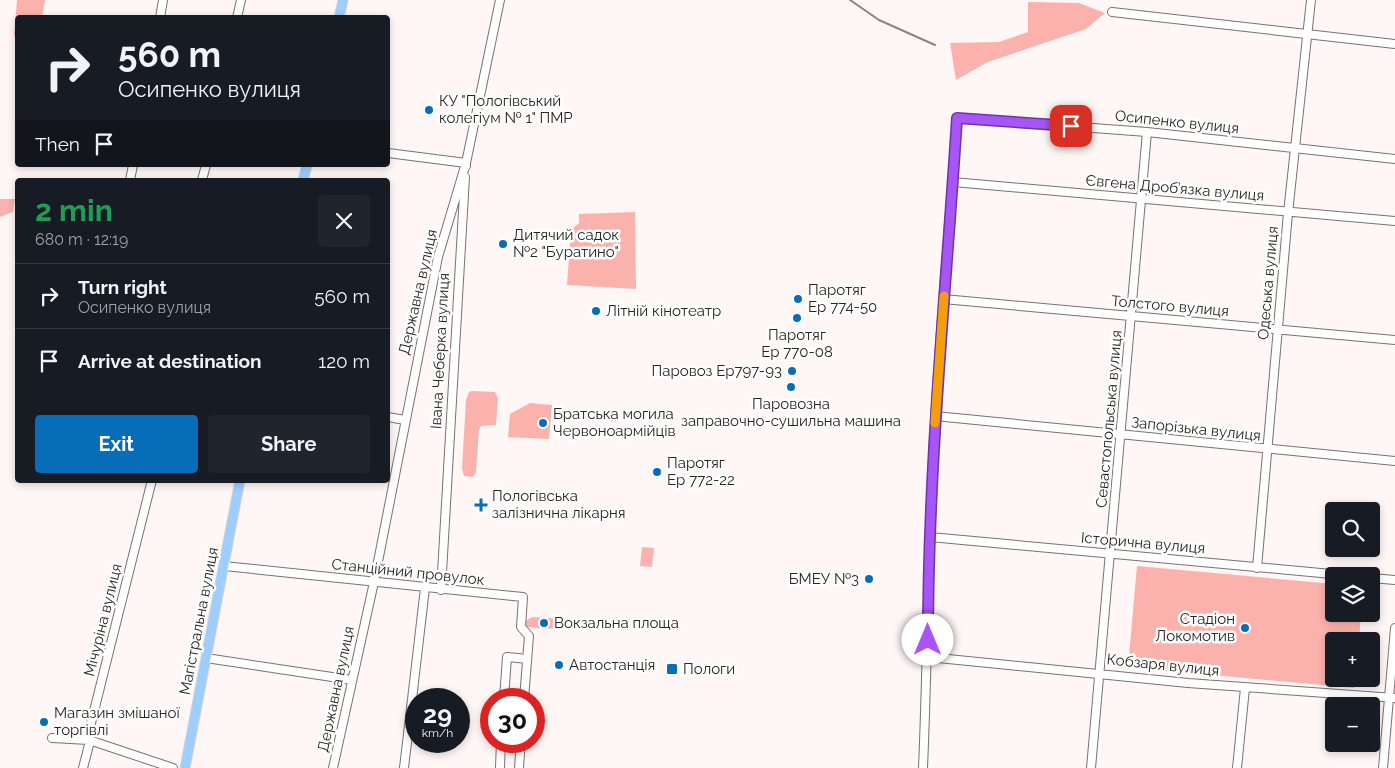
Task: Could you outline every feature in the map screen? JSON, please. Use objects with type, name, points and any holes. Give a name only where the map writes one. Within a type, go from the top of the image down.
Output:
[{"type":"main road","points":[[340,15],[343,0]]},
{"type":"main road","name":"Магістральна вулиця","points":[[185,768],[239,483]]},
{"type":"street","points":[[160,15],[163,0]]},
{"type":"street","points":[[238,15],[241,0]]},
{"type":"street","name":"Державна вулиця","points":[[333,768],[374,582],[404,420],[440,249],[466,163],[500,0]]},
{"type":"street","name":"Одеська вулиця","points":[[1257,568],[1288,213],[1311,0]]},
{"type":"street","points":[[1112,12],[1395,44]]},
{"type":"street","name":"Осипенко вулиця","points":[[953,182],[957,118],[1147,132],[1395,158]]},
{"type":"street","name":"Севастопольська вулиця","points":[[1091,768],[1147,132]]},
{"type":"street","points":[[390,153],[466,163]]},
{"type":"street","name":"Івана Чеберка вулиця","points":[[441,590],[466,163]]},
{"type":"street","points":[[923,768],[935,416],[953,182]]},
{"type":"street","name":"Євгена Дроб’язка вулиця","points":[[953,182],[1395,221]]},
{"type":"street","name":"Толстого вулиця","points":[[943,299],[1395,340]]},
{"type":"street","name":"Запорізька вулиця","points":[[935,416],[1121,436],[1395,461]]},
{"type":"street","points":[[390,417],[404,420]]},
{"type":"street","name":"Мічуріна вулиця","points":[[83,768],[93,716],[151,483]]},
{"type":"street","name":"Історична вулиця","points":[[930,537],[1325,574]]},
{"type":"street","name":"Станційний провулок","points":[[224,566],[524,598],[521,627],[529,636],[527,660]]},
{"type":"street","points":[[1380,579],[1395,580]]},
{"type":"street","points":[[404,768],[426,588]]},
{"type":"street","points":[[1383,768],[1392,698],[1395,628]]},
{"type":"street","name":"Кобзаря вулиця","points":[[928,656],[1245,688],[1392,698]]},
{"type":"street","points":[[505,688],[507,657],[527,660],[525,688]]},
{"type":"street","points":[[206,658],[352,680]]},
{"type":"street","points":[[1237,768],[1245,688]]},
{"type":"street","points":[[52,738],[89,740],[174,768]]},
{"type":"street","points":[[500,768],[501,753]]},
{"type":"street","points":[[519,768],[520,753]]},
{"type":"shaded area","points":[[17,0],[45,0],[42,15],[16,15]]},
{"type":"shaded area","points":[[1028,2],[1079,3],[1105,13],[1086,29],[988,62],[956,80],[950,43],[999,42],[1028,32]]},
{"type":"shaded area","points":[[0,199],[15,199],[13,212],[0,217]]},
{"type":"shaded area","points":[[635,212],[636,289],[567,285],[571,230],[579,223],[579,214]]},
{"type":"shaded area","points":[[469,392],[495,392],[498,398],[496,425],[481,426],[479,430],[476,472],[473,477],[464,476],[462,468],[466,400]]},
{"type":"shaded area","points":[[530,403],[552,405],[549,439],[508,437],[510,414]]},
{"type":"shaded area","points":[[642,547],[654,548],[652,567],[640,566]]},
{"type":"shaded area","name":"Стадіон Локомотив","points":[[1137,566],[1325,583],[1325,622],[1360,622],[1360,632],[1325,632],[1325,685],[1128,667]]},
{"type":"shaded area","points":[[532,617],[561,619],[560,629],[524,627],[524,622]]},
{"type":"railway","points":[[850,0],[879,20],[935,45]]},
{"type":"slow traffic","points":[[935,423],[944,296]]},
{"type":"place","name":"КУ \"Пологівський колегіум № 1\" ПМР","points":[[429,110]]},
{"type":"place","name":"Дитячий садок №2 \"Буратино\"","points":[[503,244]]},
{"type":"place","name":"Паротяг Ер 774-50","points":[[798,299]]},
{"type":"place","name":"Літній кінотеатр","points":[[596,311]]},
{"type":"place","name":"Паротяг Ер 770-08","points":[[797,318]]},
{"type":"place","name":"Паровоз Ер797-93","points":[[792,371]]},
{"type":"place","name":"Паровозна заправочно-сушильна машина","points":[[791,387]]},
{"type":"place","name":"Братська могила Червоноармійців","points":[[543,423]]},
{"type":"place","name":"Паротяг Ер 772-22","points":[[657,472]]},
{"type":"place","name":"Пологівська залізнична лікарня","points":[[481,505]]},
{"type":"place","name":"БМЕУ №3","points":[[869,579]]},
{"type":"place","name":"Вокзальна площа","points":[[544,623]]},
{"type":"place","name":"Стадіон Локомотив","points":[[1245,628]]},
{"type":"place","name":"Автостанція","points":[[559,665]]},
{"type":"place","name":"Пологи","points":[[672,669]]},
{"type":"place","name":"Магазин змішаної торгівлі","points":[[44,722]]},
{"type":"route","points":[[928,640],[928,554],[935,421],[957,118],[1071,126]]}]
